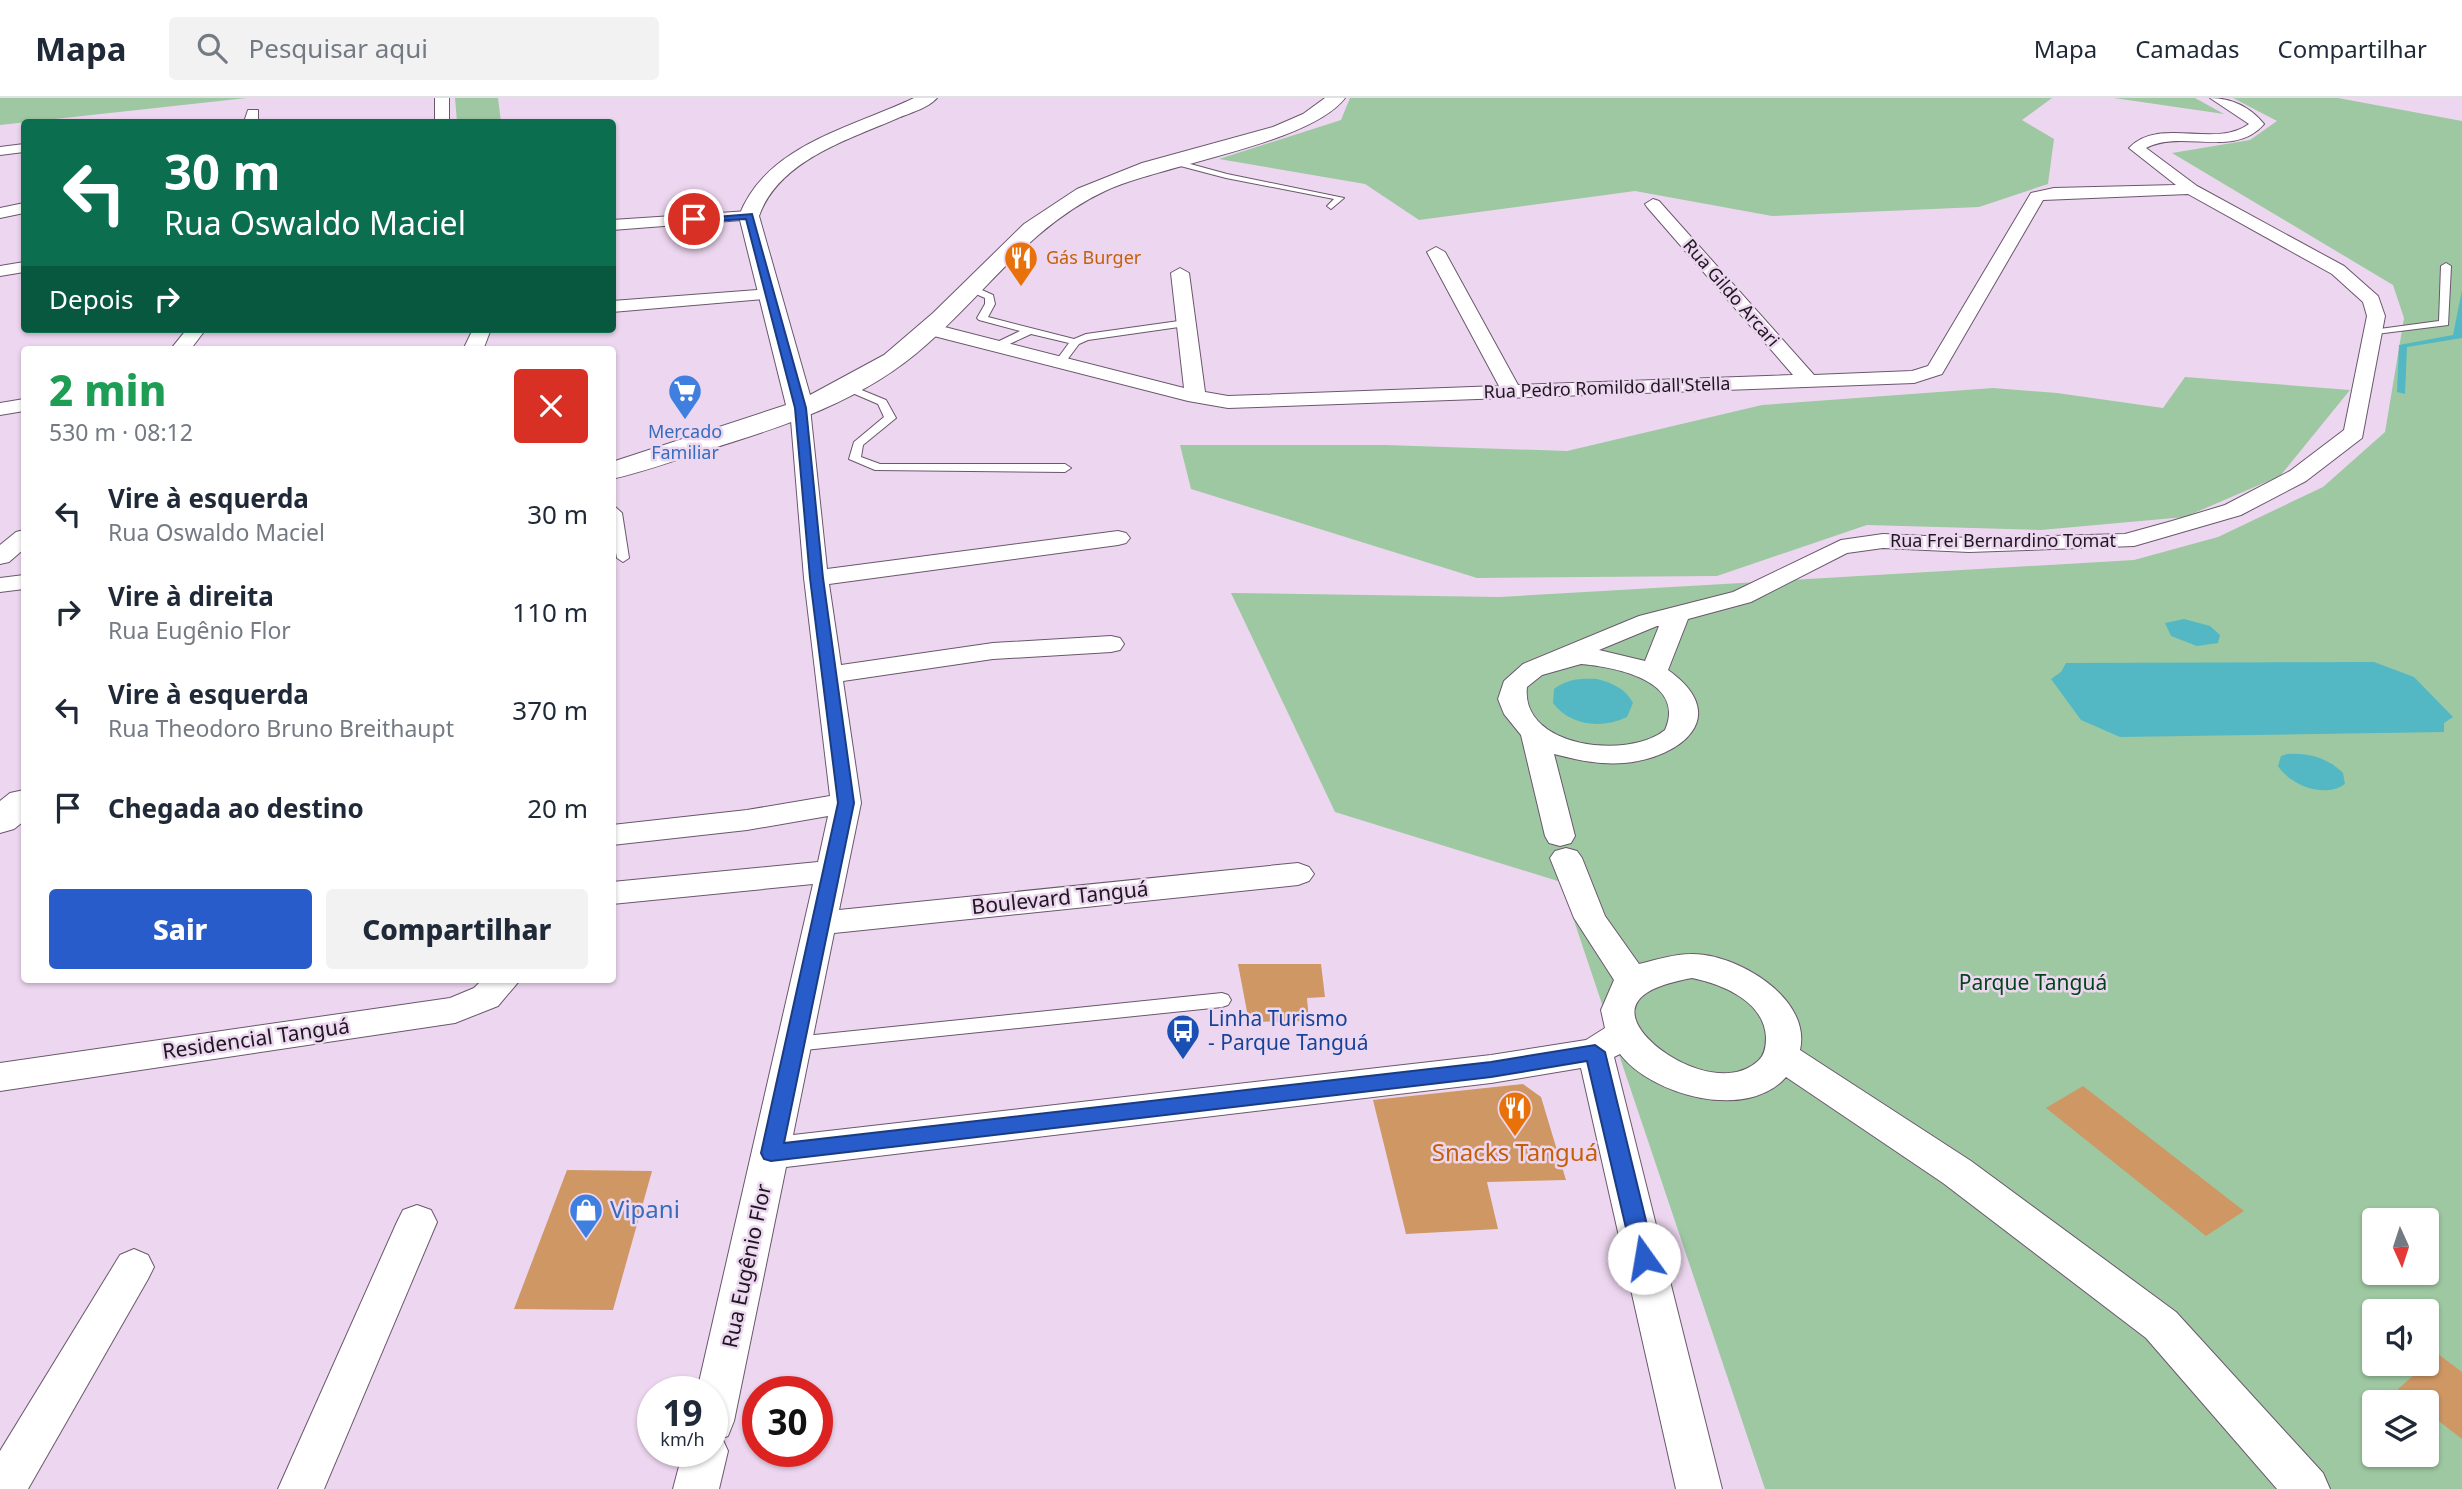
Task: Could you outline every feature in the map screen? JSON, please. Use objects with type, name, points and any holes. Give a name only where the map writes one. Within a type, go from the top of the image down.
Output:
[{"type":"main road","points":[[749,216],[754,197],[761,186],[789,163],[928,98]]},
{"type":"main road","points":[[616,470],[800,408],[847,387],[892,361],[929,329],[1049,212],[1104,184],[1172,161],[1284,129],[1322,110],[1336,98]]},
{"type":"main road","name":"Rua Eugênio Flor","points":[[749,216],[800,408]]},
{"type":"main road","points":[[0,820],[21,804]]},
{"type":"street","points":[[442,98],[442,119]]},
{"type":"street","name":"Rua Frei Bernardino Tomat","points":[[1553,659],[1647,621],[1742,597],[1841,547],[1883,541],[1969,545],[2126,541],[2232,510],[2298,476],[2354,433],[2376,316],[2372,300],[2338,270],[2191,189],[2136,148],[2159,140],[2234,135],[2253,129],[2257,124],[2245,113],[2217,98]]},
{"type":"street","points":[[0,151],[21,148]]},
{"type":"street","name":"Rua Pedro Romildo dall'Stella","points":[[929,329],[1195,397],[1242,402],[1914,377],[1931,373],[2037,197],[2065,192],[2191,189]]},
{"type":"street","name":"Rua Gildo Arcari","points":[[1653,204],[1809,381]]},
{"type":"street","points":[[0,208],[21,206]]},
{"type":"street","points":[[0,213],[21,207]]},
{"type":"street","points":[[616,225],[749,216]]},
{"type":"street","points":[[1436,252],[1512,392]]},
{"type":"street","points":[[0,271],[21,268]]},
{"type":"street","points":[[1180,273],[1195,397]]},
{"type":"street","points":[[616,307],[771,294]]},
{"type":"street","points":[[0,410],[21,406]]},
{"type":"street","name":"Rua Eugênio Flor","points":[[722,1376],[846,803],[816,578],[800,408]]},
{"type":"street","points":[[816,578],[1118,538]]},
{"type":"street","points":[[0,557],[21,540]]},
{"type":"street","points":[[0,584],[21,582]]},
{"type":"street","points":[[1653,674],[1677,614]]},
{"type":"street","points":[[829,676],[993,651],[1111,644]]},
{"type":"street","points":[[1581,656],[1606,658],[1653,674],[1670,686],[1682,704],[1684,721],[1674,737],[1653,749],[1625,755],[1592,754],[1562,746],[1535,733],[1518,717],[1511,698],[1515,682],[1530,668],[1553,659],[1581,656]]},
{"type":"street","points":[[1535,733],[1563,847],[1590,918],[1632,981]]},
{"type":"street","points":[[616,835],[747,820],[846,803]]},
{"type":"street","points":[[616,893],[832,871]]},
{"type":"street","name":"Boulevard Tanguá","points":[[821,923],[1298,873]]},
{"type":"street","points":[[771,1153],[1491,1069],[1609,1043],[1635,1052],[1655,1068],[1678,1080],[1705,1086],[1746,1084],[1769,1073],[1782,1056],[1784,1032],[1773,1007],[1738,979],[1692,966],[1649,972],[1632,981],[1621,996],[1609,1043],[1699,1489]]},
{"type":"street","name":"Residencial Tanguá","points":[[0,1077],[455,1010],[486,997],[500,983]]},
{"type":"street","points":[[1782,1056],[1957,1172],[2161,1325],[2308,1489]]},
{"type":"street","points":[[301,1489],[417,1222]]},
{"type":"street","points":[[3,1489],[134,1267]]},
{"type":"street","points":[[696,1489],[701,1467]]},
{"type":"lane","points":[[1172,161],[1226,176],[1340,198],[1331,206]]},
{"type":"lane","points":[[2372,333],[2444,323],[2446,266]]},
{"type":"lane","points":[[970,288],[990,297],[990,304],[982,318],[1075,342]]},
{"type":"lane","points":[[1060,362],[1075,342],[1086,337],[1186,323]]},
{"type":"lane","points":[[997,346],[1028,331]]},
{"type":"lane","points":[[847,387],[882,402],[890,418],[858,444],[855,459],[879,468],[1065,468]]},
{"type":"lane","points":[[616,513],[623,558]]},
{"type":"lane","points":[[795,1044],[1222,1000]]},
{"type":"green space","points":[[0,98],[247,98],[55,119],[21,119],[21,123],[0,125]]},
{"type":"green space","points":[[455,98],[498,98],[501,119],[457,119]]},
{"type":"green space","points":[[1350,98],[2052,98],[2022,120],[2054,139],[2048,184],[1979,207],[1772,216],[1635,191],[1419,220],[1365,184],[1219,159],[1341,120]]},
{"type":"green space","points":[[2114,98],[2195,98],[2224,114]]},
{"type":"green space","name":"Parque Tanguá","points":[[2233,98],[2338,98],[2462,121],[2462,1489],[1765,1489],[1561,882],[1335,812],[1231,593],[1500,597],[2134,560],[2218,537],[2323,487],[2385,432],[2404,318],[2393,285],[2172,153],[2250,140],[2277,121]]},
{"type":"green space","points":[[2185,377],[2350,390],[2280,476],[2185,517],[2041,530],[1867,525],[1717,576],[1477,578],[1191,489],[1180,445],[1386,445],[1567,451],[1762,405],[1993,388],[2057,393],[2163,408]]},
{"type":"water","points":[[2462,290],[2462,338],[2407,347],[2405,394],[2397,392],[2399,345],[2453,335]]},
{"type":"water","points":[[2184,619],[2210,626],[2220,635],[2218,643],[2197,646],[2171,636],[2165,623]]},
{"type":"water","points":[[2374,662],[2414,677],[2453,717],[2444,723],[2444,732],[2120,737],[2081,720],[2051,679],[2061,672],[2066,663]]},
{"type":"water","points":[[1597,679],[1618,687],[1630,698],[1633,703],[1627,717],[1607,723],[1587,723],[1568,717],[1553,703],[1554,689],[1564,683]]},
{"type":"water","points":[[2310,755],[2324,760],[2343,773],[2345,784],[2328,790],[2318,790],[2299,784],[2278,766],[2281,756]]},
{"type":"building","points":[[1238,964],[1321,964],[1325,997],[1307,998],[1309,1021],[1249,1022]]},
{"type":"building","points":[[1523,1084],[1541,1097],[1566,1180],[1487,1182],[1498,1229],[1406,1234],[1373,1100]]},
{"type":"building","points":[[2083,1086],[2244,1211],[2206,1236],[2046,1108]]},
{"type":"building","name":"Vipani","points":[[567,1170],[652,1171],[613,1310],[514,1309]]},
{"type":"building","points":[[2439,1355],[2462,1372],[2462,1439],[2439,1421],[2439,1390],[2398,1389],[2413,1376],[2439,1376]]},
{"type":"place","name":"Gás Burger","points":[[1021,288]]},
{"type":"place","name":"Mercado Familiar","points":[[685,421]]},
{"type":"place","name":"Linha Turismo - Parque Tanguá","points":[[1183,1061]]},
{"type":"place","name":"Snacks Tanguá","points":[[1515,1138]]},
{"type":"place","name":"Vipani","points":[[586,1240]]},
{"type":"route","points":[[694,219],[749,216],[771,294],[800,408],[816,578],[846,803],[771,1153],[845,1142],[1491,1069],[1595,1052],[1644,1258]]}]
